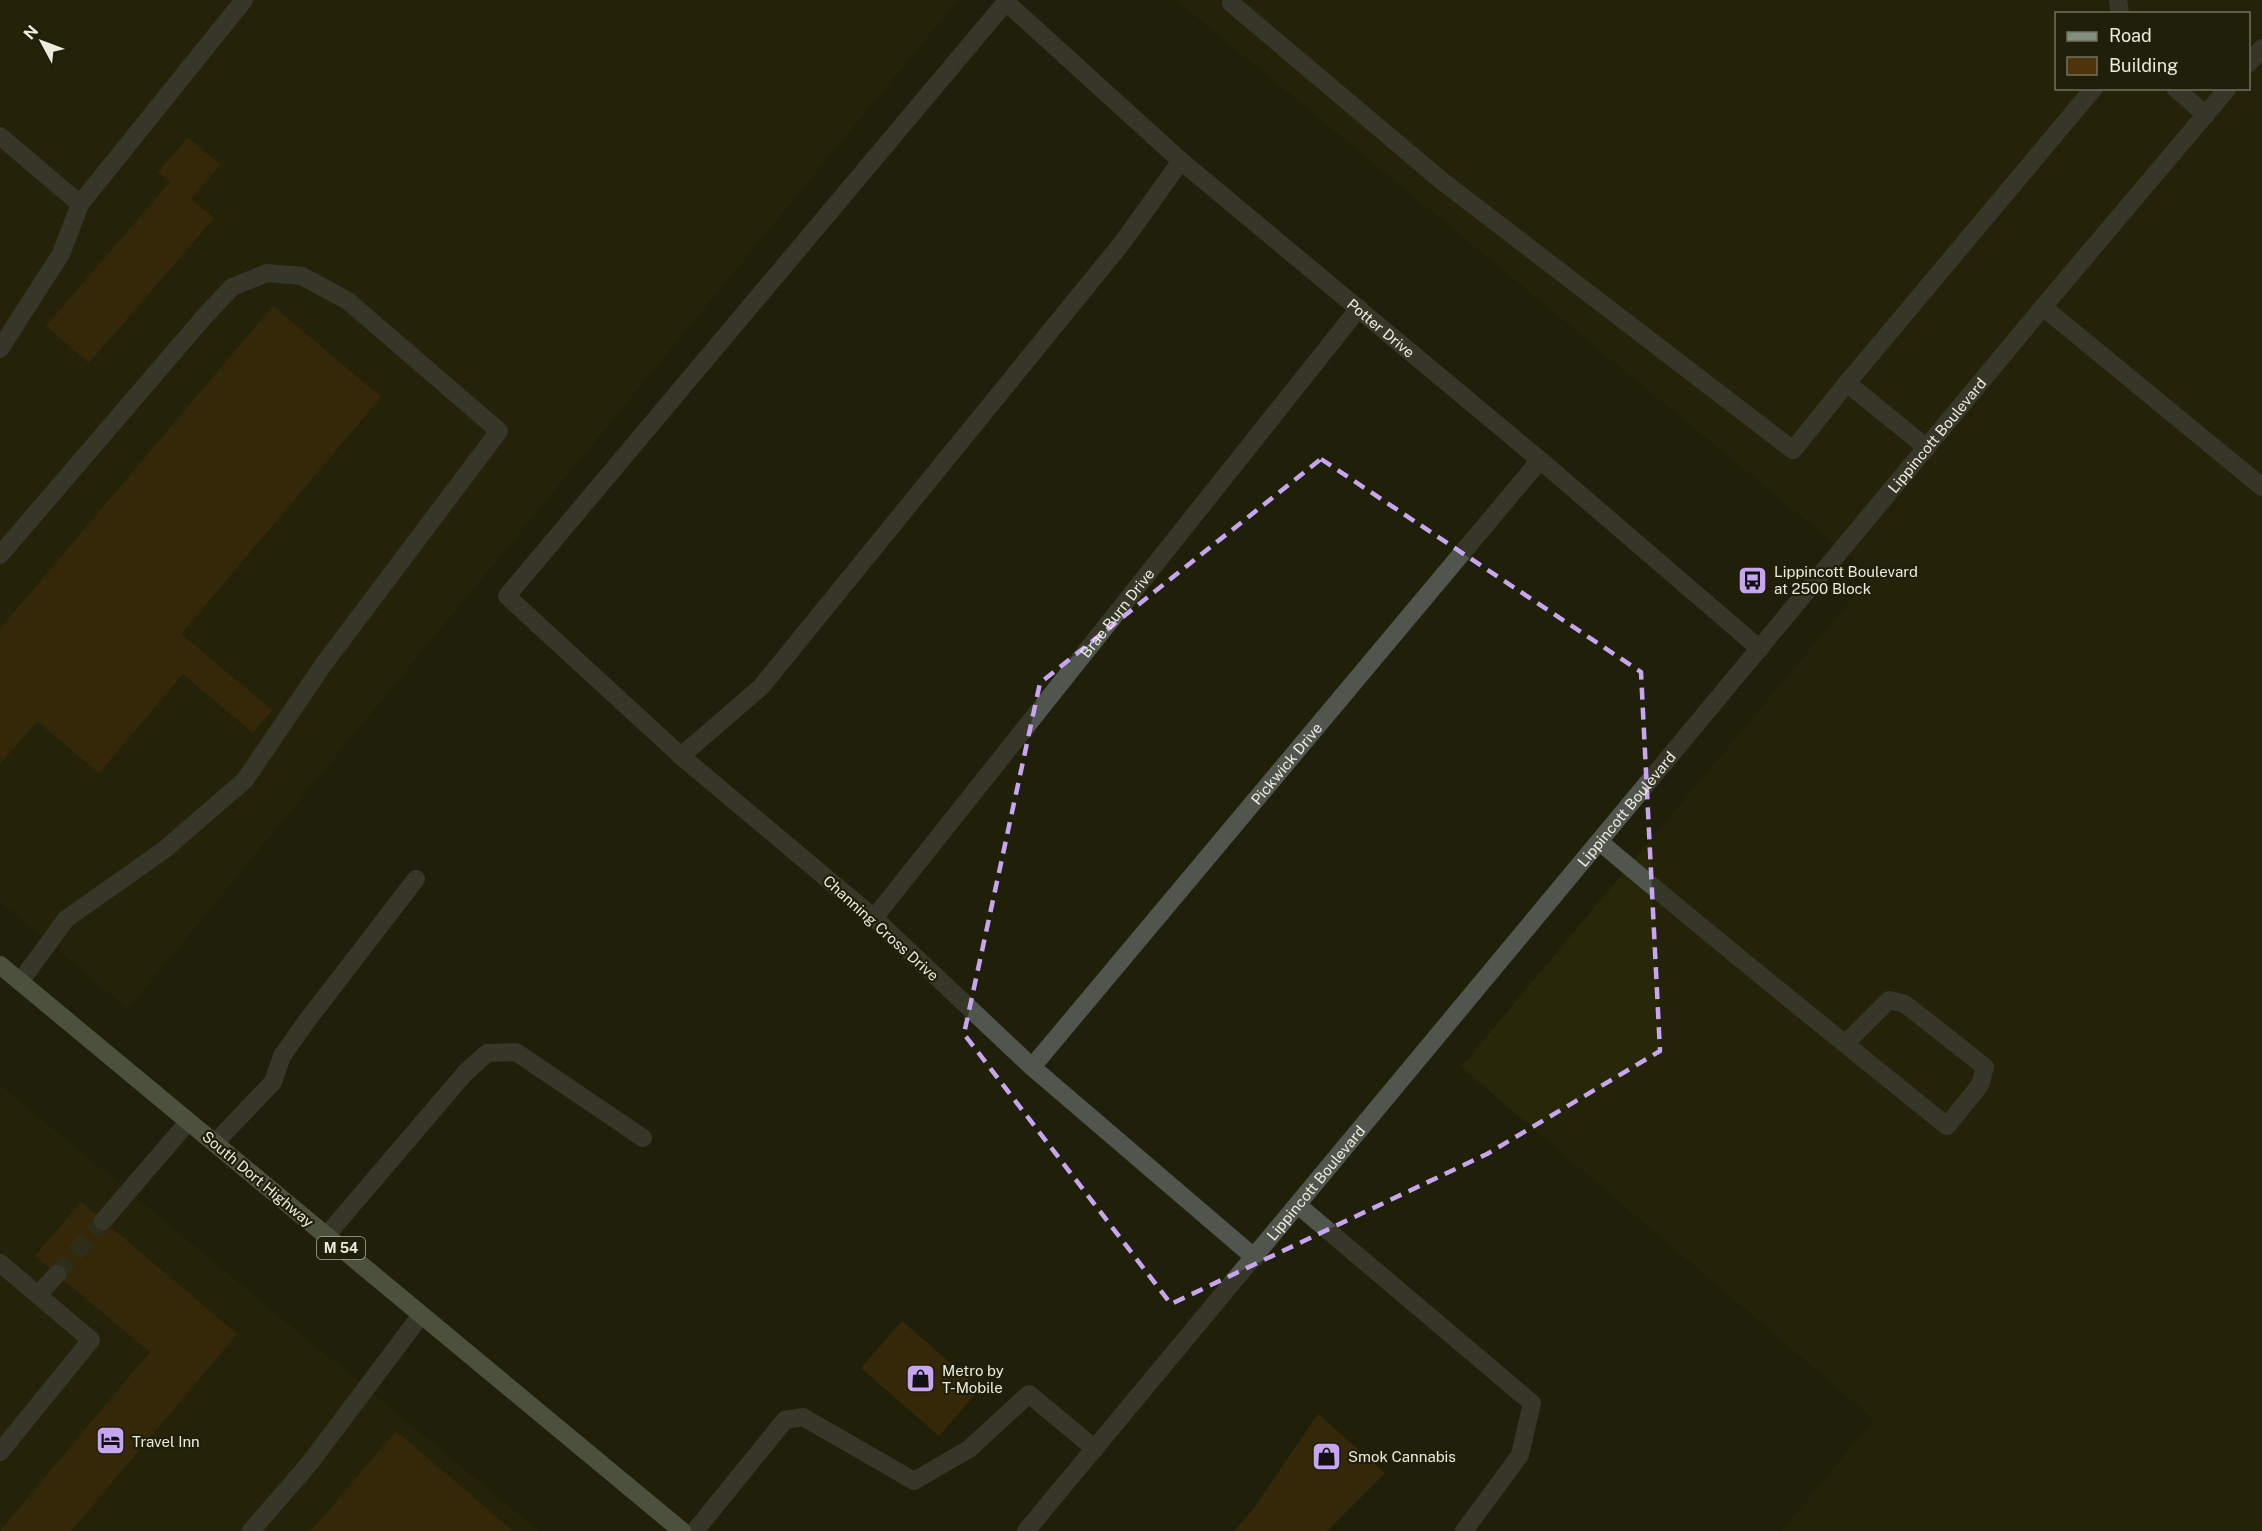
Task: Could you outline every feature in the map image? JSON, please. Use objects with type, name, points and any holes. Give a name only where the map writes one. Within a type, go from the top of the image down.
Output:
[{"type":"main road","name":"South Dort Highway","points":[[0,965],[682,1531]]},
{"type":"street","points":[[0,349],[62,254],[80,204],[244,0]]},
{"type":"street","points":[[1233,0],[1231,3],[1265,33],[1442,181],[1793,450],[2092,90]]},
{"type":"street","name":"Potter Drive","points":[[507,596],[1006,2],[1181,161],[1540,460],[1760,649]]},
{"type":"street","points":[[2250,62],[2262,48]]},
{"type":"street","points":[[2177,90],[2205,115]]},
{"type":"street","name":"Lippincott Boulevard","points":[[1026,1531],[1299,1206],[2043,307],[2226,90]]},
{"type":"street","points":[[0,136],[80,204]]},
{"type":"street","points":[[681,756],[761,687],[1122,243],[1181,161]]},
{"type":"street","points":[[0,555],[204,316],[232,287],[267,273],[302,276],[348,301],[499,431],[323,665],[244,780],[164,850],[66,919],[20,982]]},
{"type":"street","points":[[2043,307],[2262,487]]},
{"type":"street","name":"Brae Burn Drive","points":[[873,918],[1359,308]]},
{"type":"street","points":[[1847,383],[1927,448]]},
{"type":"street","name":"Pickwick Drive","points":[[1032,1067],[1540,460]]},
{"type":"street","name":"Channing Cross Drive","points":[[507,596],[681,756],[873,918],[1032,1067],[1255,1258]]},
{"type":"street","points":[[1600,842],[1845,1044],[1947,1126],[1980,1085],[1985,1067],[1905,1004],[1889,1000],[1845,1044]]},
{"type":"street","points":[[215,1143],[273,1082],[282,1056],[416,879]]},
{"type":"street","points":[[326,1236],[465,1073],[487,1053],[516,1052],[643,1138]]},
{"type":"street","points":[[103,1221],[188,1122]]},
{"type":"street","points":[[1299,1206],[1532,1403],[1520,1455],[1464,1531]]},
{"type":"street","points":[[0,1263],[91,1340],[0,1452]]},
{"type":"street","points":[[38,1295],[57,1274]]},
{"type":"street","points":[[250,1531],[309,1464],[421,1315]]},
{"type":"street","points":[[695,1531],[785,1420],[803,1417],[914,1481],[969,1449],[1029,1394],[1095,1449]]},
{"type":"highlighted area","points":[[1321,459],[1641,672],[1660,1051],[1487,1154],[1171,1304],[964,1034],[1040,683]]},
{"type":"shaded area","points":[[0,0],[958,0],[128,1009],[0,902]]},
{"type":"shaded area","points":[[1176,0],[2262,0],[2262,1531],[1782,1531],[1874,1419],[1461,1067],[1872,575]]},
{"type":"shaded area","points":[[0,1085],[539,1531],[0,1531]]},
{"type":"building","points":[[188,137],[220,165],[191,199],[214,218],[89,363],[46,326],[170,182],[158,172]]},
{"type":"building","points":[[273,306],[381,397],[181,634],[272,710],[253,733],[183,674],[99,773],[37,721],[0,764],[0,629]]},
{"type":"building","name":"Travel Inn","points":[[81,1202],[237,1334],[71,1531],[0,1531],[150,1352],[35,1256]]},
{"type":"building","name":"Metro by T-Mobile","points":[[902,1321],[980,1389],[939,1436],[861,1368]]},
{"type":"building","name":"Smok Cannabis","points":[[1318,1414],[1385,1473],[1327,1531],[1234,1531],[1254,1508]]},
{"type":"building","points":[[396,1431],[513,1531],[311,1531]]},
{"type":"tunnel","points":[[57,1274],[103,1221]]},
{"type":"place","name":"Lippincott Boulevard at 2500 Block","points":[[1753,580]]},
{"type":"place","name":"Metro by T-Mobile","points":[[921,1379]]},
{"type":"place","name":"Travel Inn","points":[[111,1441]]},
{"type":"place","name":"Smok Cannabis","points":[[1327,1456]]}]
